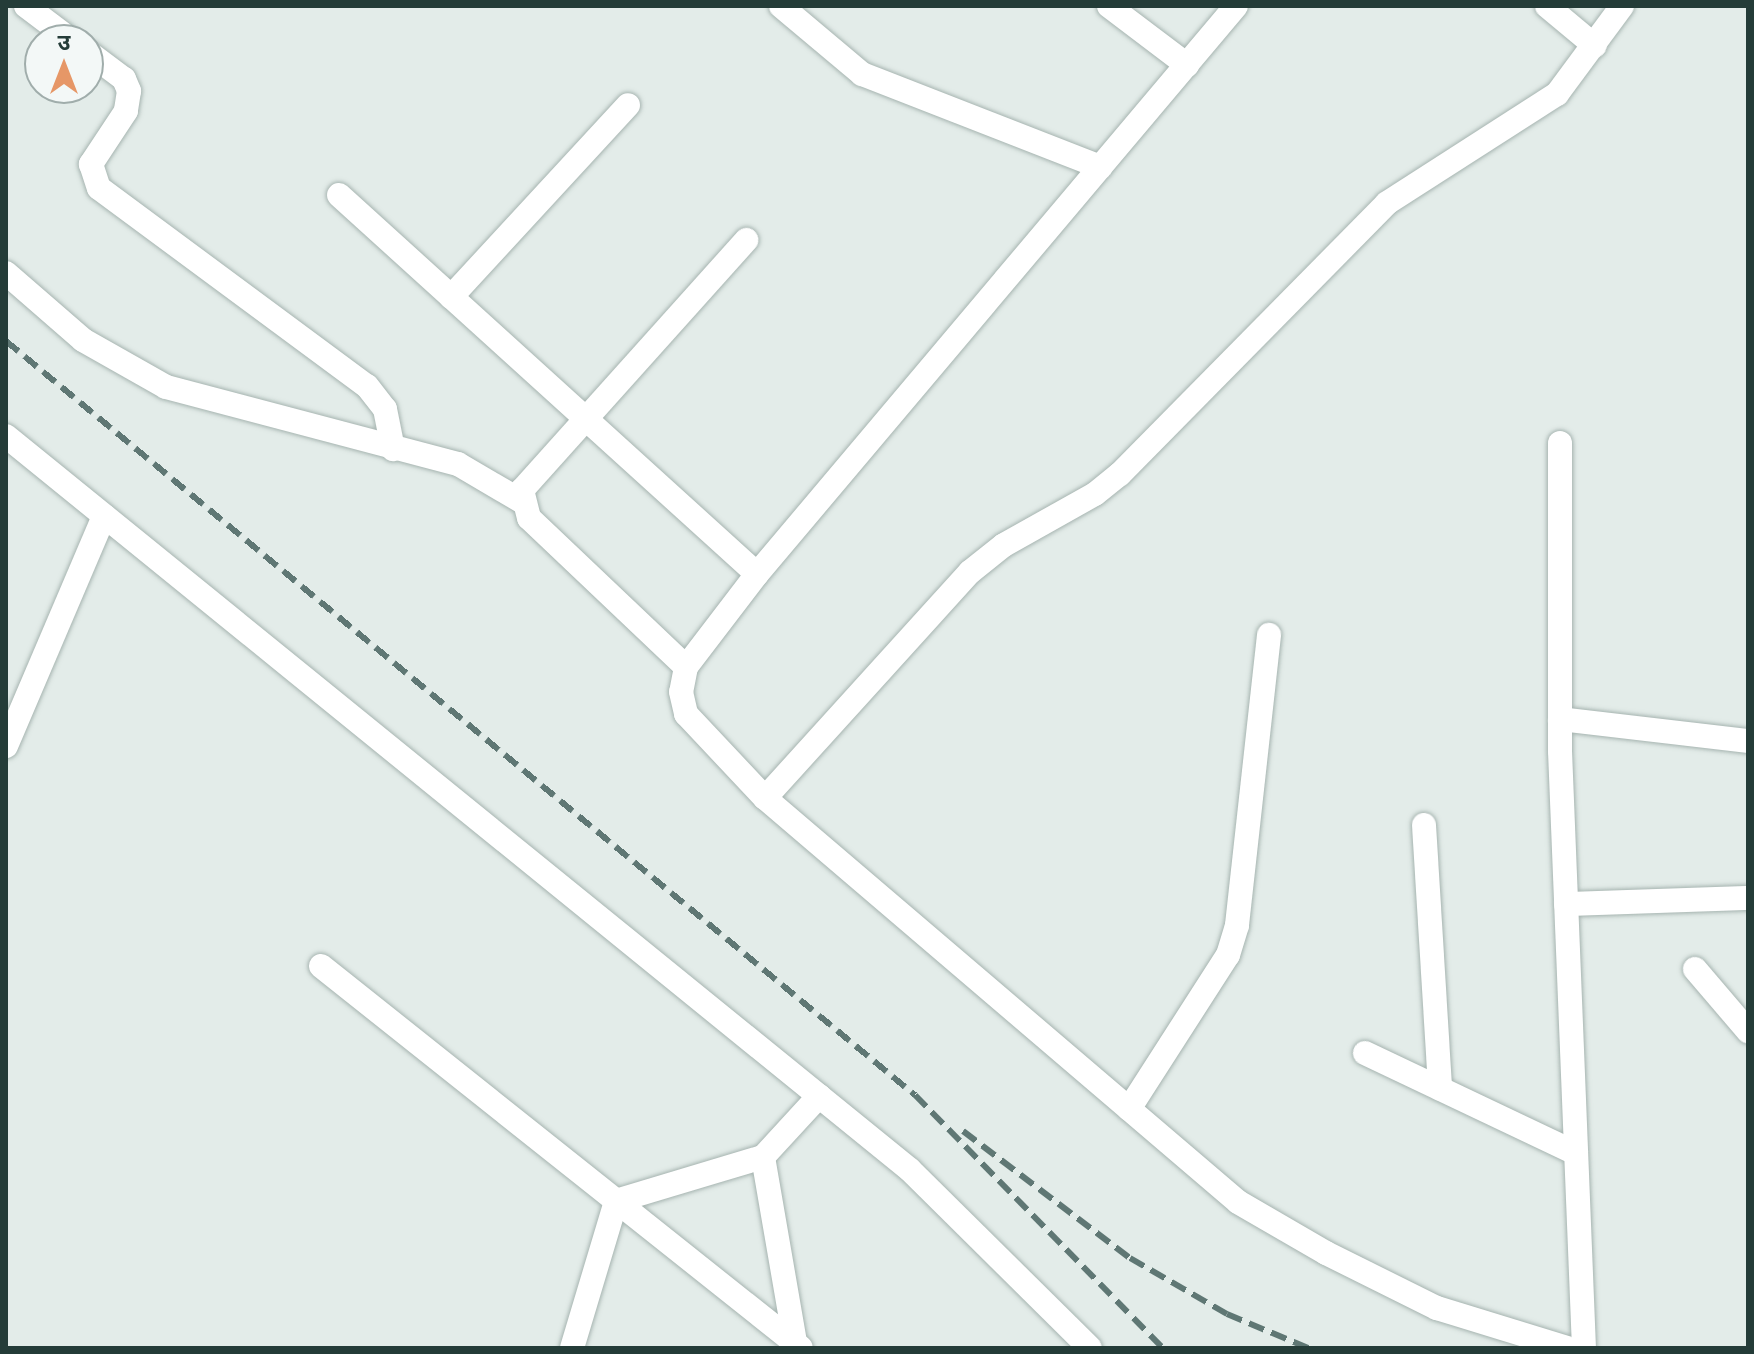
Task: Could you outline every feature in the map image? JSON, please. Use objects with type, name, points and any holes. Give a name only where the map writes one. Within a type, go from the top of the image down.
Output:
[{"type":"street","points":[[26,6],[50,24]]},
{"type":"street","points":[[781,6],[862,74],[1101,167]]},
{"type":"street","points":[[1109,6],[1187,65]]},
{"type":"street","points":[[1236,6],[757,574],[686,667],[681,692],[686,714],[765,798],[1238,1202],[1326,1253],[1437,1308],[1567,1348]]},
{"type":"street","points":[[1547,6],[1595,46]]},
{"type":"street","points":[[765,798],[970,572],[1004,545],[1095,494],[1120,474],[1387,203],[1419,178],[1532,114],[1575,75],[1622,6]]},
{"type":"street","points":[[104,64],[124,79],[129,91],[126,111],[91,164],[99,188],[367,386],[385,409],[393,449]]},
{"type":"street","points":[[451,297],[628,105]]},
{"type":"street","points":[[339,195],[757,574]]},
{"type":"street","points":[[521,501],[526,480],[589,421],[746,240]]},
{"type":"street","points":[[6,273],[83,340],[166,387],[458,464],[521,501],[529,518],[686,667]]},
{"type":"street","points":[[6,436],[819,1096],[973,1227],[1090,1348]]},
{"type":"street","points":[[1560,443],[1560,719],[1584,1348]]},
{"type":"street","points":[[6,746],[104,516]]},
{"type":"street","points":[[1129,1109],[1228,955],[1237,925],[1269,635]]},
{"type":"street","points":[[1560,719],[1748,741]]},
{"type":"street","points":[[1424,825],[1440,1089]]},
{"type":"street","points":[[1566,904],[1748,898]]},
{"type":"street","points":[[321,966],[798,1346]]},
{"type":"street","points":[[1695,969],[1748,1031]]},
{"type":"street","points":[[1365,1053],[1576,1153]]},
{"type":"street","points":[[616,1201],[763,1157],[819,1096]]},
{"type":"street","points":[[763,1157],[798,1346]]},
{"type":"street","points":[[572,1348],[616,1201]]},
{"type":"railway","points":[[6,341],[915,1095],[1163,1348]]},
{"type":"railway","points":[[963,1131],[1130,1258],[1227,1314],[1308,1348]]}]
